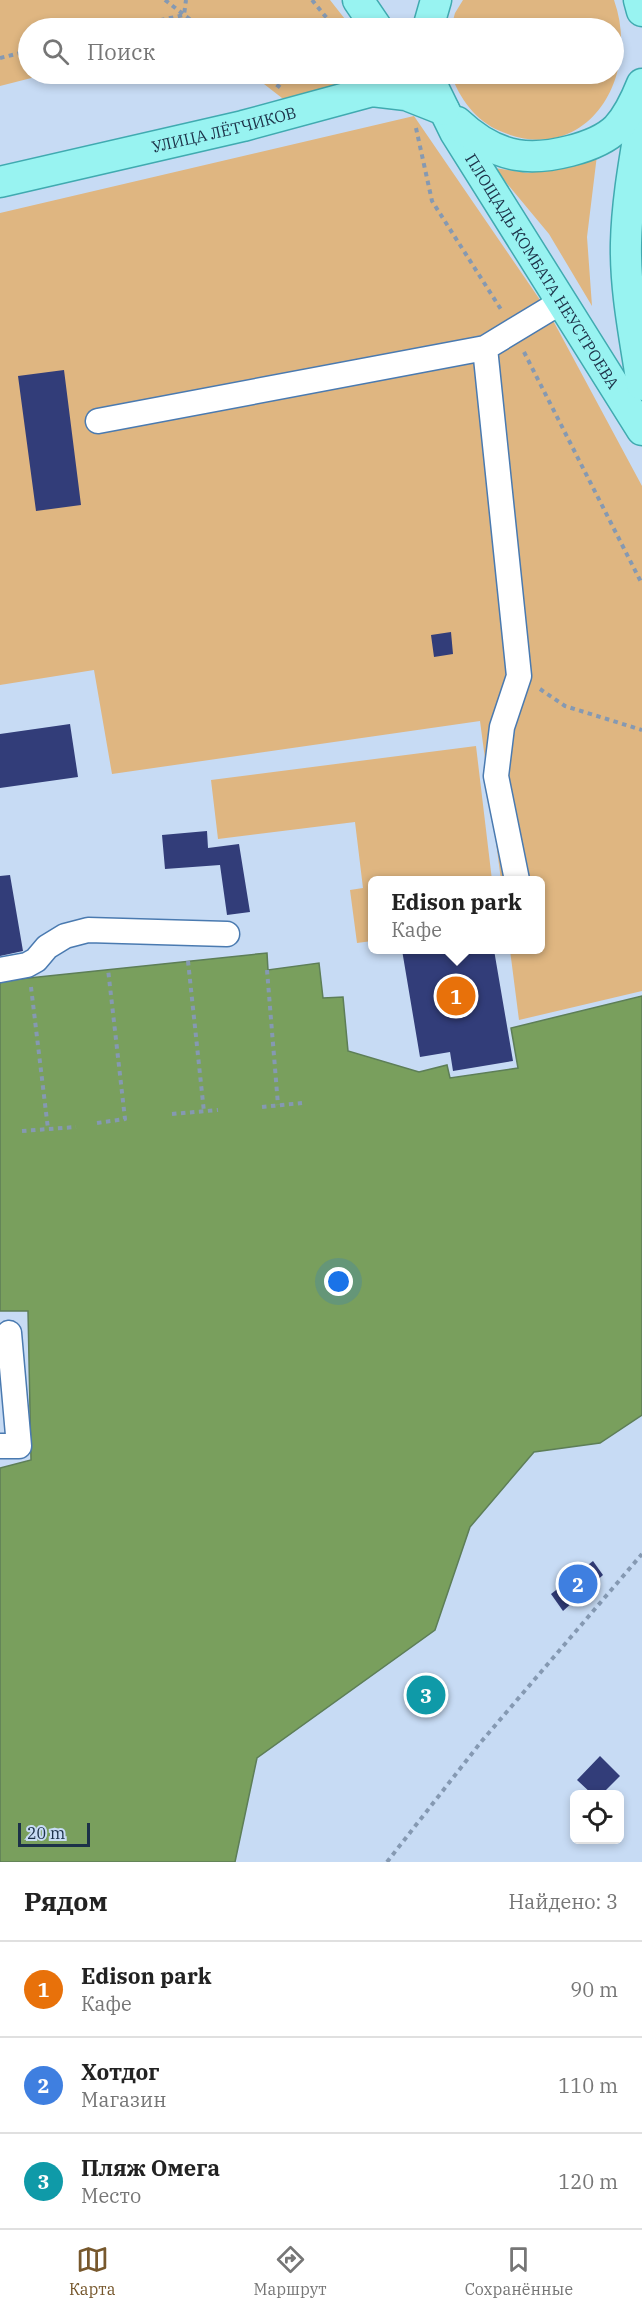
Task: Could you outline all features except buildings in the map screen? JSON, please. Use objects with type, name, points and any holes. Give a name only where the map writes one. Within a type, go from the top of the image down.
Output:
[{"type":"main road","points":[[358,0],[370,18]]},
{"type":"main road","points":[[639,0],[642,10]]},
{"type":"main road","name":"УЛИЦА ЛЁТЧИКОВ","points":[[0,182],[243,126],[377,84]]},
{"type":"main road","name":"УЛИЦА ЛЁТЧИКОВ","points":[[387,84],[406,95],[444,110]]},
{"type":"main road","name":"ПЛОЩАДЬ КОМБАТА НЕУСТРОЕВА","points":[[416,84],[483,143],[517,155],[543,155],[572,150],[604,137],[616,128],[628,114],[642,84]]},
{"type":"main road","name":"ПЛОЩАДЬ КОМБАТА НЕУСТРОЕВА","points":[[431,84],[455,132],[642,430]]},
{"type":"main road","name":"ПЛОЩАДЬ КОМБАТА НЕУСТРОЕВА","points":[[642,116],[632,175],[626,243],[628,288],[642,385]]},
{"type":"lane","points":[[98,421],[485,348],[561,302]]},
{"type":"lane","points":[[485,348],[519,676],[502,727],[496,776],[517,876]]},
{"type":"lane","points":[[0,970],[27,965],[36,960],[47,947],[65,936],[88,930],[227,934]]},
{"type":"lane","points":[[0,1446],[19,1446],[9,1333]]},
{"type":"path","points":[[165,0],[188,18]]},
{"type":"path","points":[[184,15],[186,0]]},
{"type":"path","points":[[312,0],[327,18]]},
{"type":"path","points":[[170,18],[184,15]]},
{"type":"path","points":[[0,58],[18,54]]},
{"type":"path","points":[[413,124],[418,131],[432,201],[514,330],[642,584]]},
{"type":"path","points":[[519,676],[565,706],[642,730]]},
{"type":"path","points":[[188,961],[204,1112]]},
{"type":"path","points":[[97,1123],[125,1119],[108,969]]},
{"type":"path","points":[[267,970],[278,1105]]},
{"type":"path","points":[[30,978],[48,1129]]},
{"type":"path","points":[[262,1107],[302,1103]]},
{"type":"path","points":[[172,1114],[218,1110]]},
{"type":"path","points":[[22,1131],[76,1127]]},
{"type":"path","points":[[387,1862],[481,1742],[642,1554]]},
{"type":"shaded area","points":[[0,0],[330,0],[344,18],[18,18],[18,81],[0,86]]},
{"type":"shaded area","points":[[463,0],[614,0],[618,18],[454,18]]},
{"type":"shaded area","points":[[264,84],[358,84],[291,105]]},
{"type":"shaded area","points":[[455,84],[614,84],[599,109],[581,127],[558,137],[530,139],[491,127],[469,108]]},
{"type":"shaded area","points":[[414,116],[549,313],[642,486],[642,991],[519,1020],[511,954],[545,954],[545,876],[500,876],[480,721],[112,774],[94,670],[0,685],[0,213]]},
{"type":"shaded area","points":[[598,147],[587,237],[592,306],[549,234],[494,168],[528,173],[565,165]]},
{"type":"shaded area","points":[[476,746],[492,876],[368,876],[368,942],[357,943],[350,890],[363,888],[355,822],[218,839],[211,780]]},
{"type":"shaded area","points":[[267,953],[268,970],[319,963],[323,998],[343,997],[348,1051],[419,1072],[447,1065],[450,1078],[518,1068],[511,1028],[642,996],[642,1415],[600,1443],[534,1452],[470,1527],[435,1630],[257,1758],[235,1862],[0,1862],[0,1468],[31,1460],[28,1311],[0,1311],[0,981]]},
{"type":"place","name":"Edison park","points":[[456,996]]},
{"type":"place","name":"Хотдог","points":[[578,1584]]},
{"type":"place","name":"Пляж Омега","points":[[426,1695]]}]
